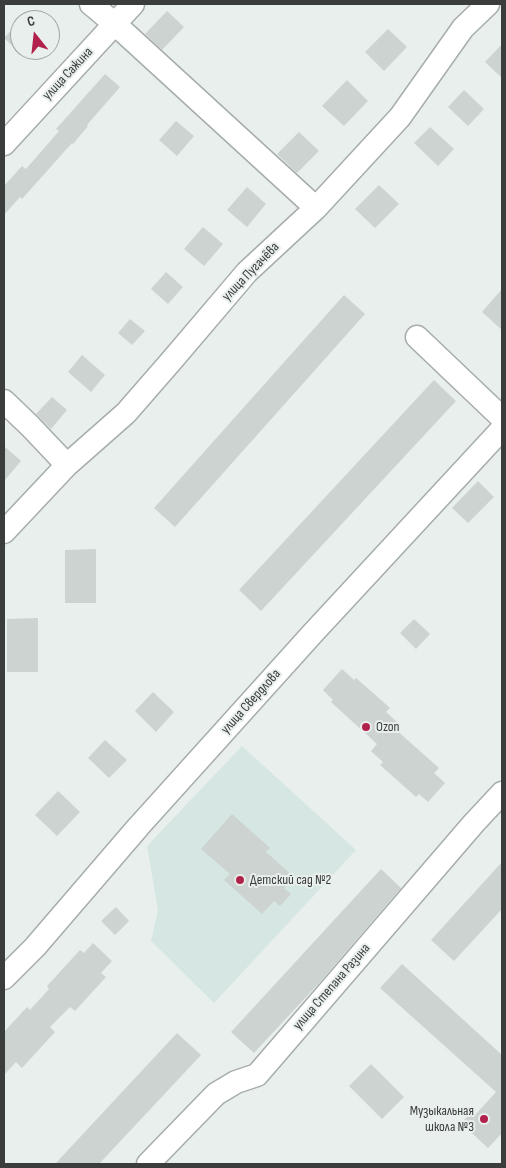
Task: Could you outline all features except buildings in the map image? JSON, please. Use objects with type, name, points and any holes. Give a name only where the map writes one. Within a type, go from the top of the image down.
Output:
[{"type":"street","points":[[91,4],[316,208]]},
{"type":"street","name":"улица Сажина","points":[[4,144],[133,4]]},
{"type":"street","name":"улица Пугачёва","points":[[4,532],[67,465],[126,413],[174,359],[246,272],[316,208],[400,117],[463,28],[488,4]]},
{"type":"street","points":[[417,337],[502,418]]},
{"type":"street","points":[[4,401],[67,465]]},
{"type":"street","name":"улица Свердлова","points":[[4,978],[35,947],[139,826],[313,633],[502,429]]},
{"type":"street","name":"улица Степана Разина","points":[[148,1164],[216,1094],[236,1082],[257,1075],[461,837],[502,793]]},
{"type":"shaded area","name":"Детский сад №2","points":[[242,746],[356,850],[214,1003],[151,941],[158,910],[147,846]]},
{"type":"place","name":"Ozon","points":[[366,727]]},
{"type":"place","name":"Детский сад №2","points":[[240,880]]},
{"type":"place","name":"Музыкальная школа №3","points":[[484,1119]]}]
